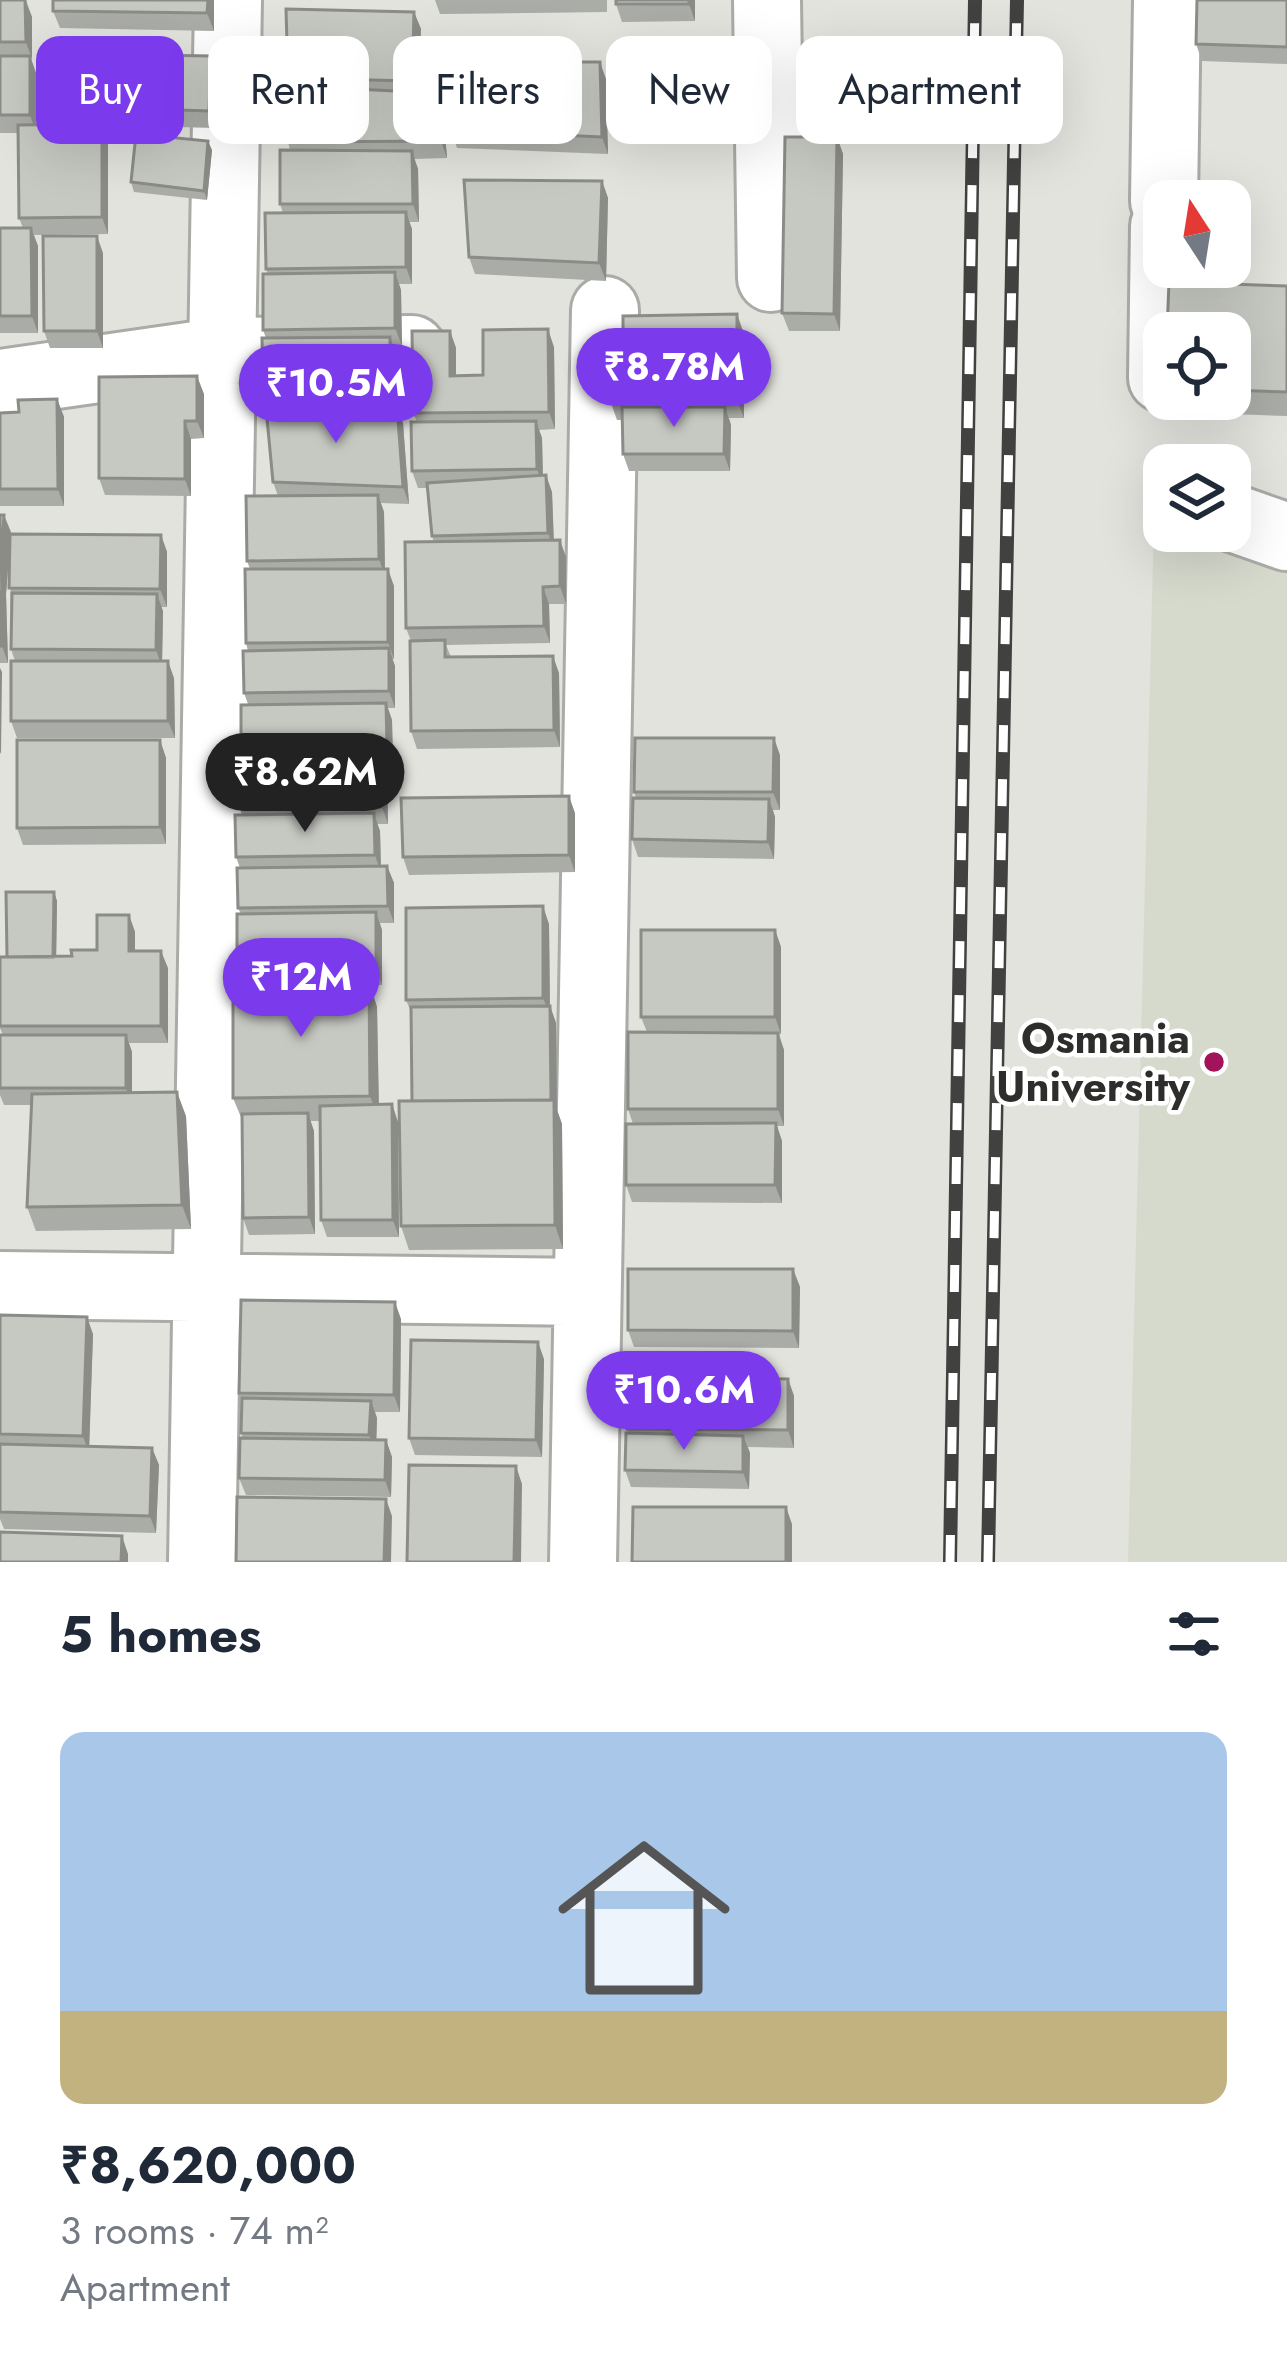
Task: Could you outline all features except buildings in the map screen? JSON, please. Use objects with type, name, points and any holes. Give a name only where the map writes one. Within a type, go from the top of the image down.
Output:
[{"type":"street","points":[[202,1562],[228,0]]},
{"type":"street","points":[[767,0],[771,278]]},
{"type":"street","points":[[1164,180],[1167,0]]},
{"type":"street","points":[[584,1562],[605,310]]},
{"type":"street","points":[[0,382],[224,351],[412,350]]},
{"type":"street","points":[[1251,524],[1287,537]]},
{"type":"street","points":[[0,1285],[586,1292]]},
{"type":"shaded area","name":"Osmania University","points":[[1251,550],[1287,561],[1287,1562],[1128,1562],[1153,552]]},
{"type":"railway","points":[[950,1562],[975,0]]},
{"type":"railway","points":[[988,1562],[1017,0]]},
{"type":"place","name":"Osmania University","points":[[1214,1062]]}]
